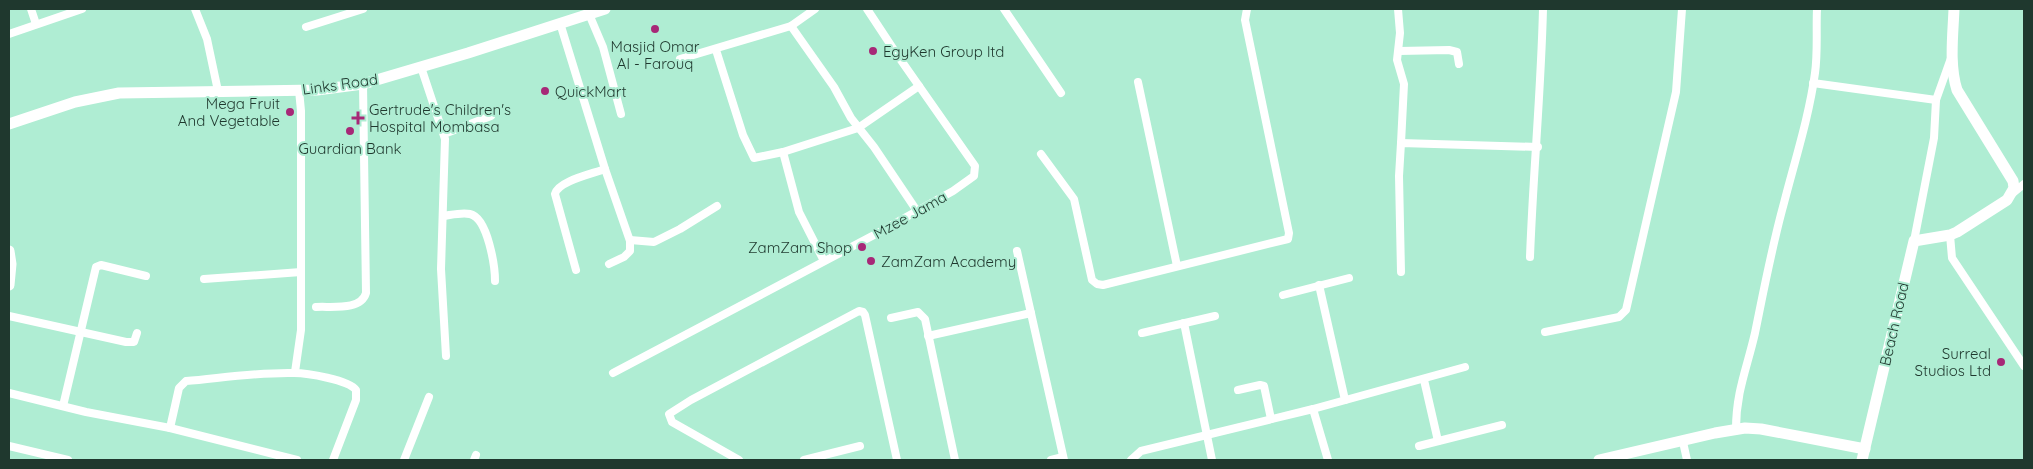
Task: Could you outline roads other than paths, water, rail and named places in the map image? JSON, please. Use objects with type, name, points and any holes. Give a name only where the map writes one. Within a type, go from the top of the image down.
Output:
[{"type":"main road","name":"Links Road","points":[[9,124],[75,102],[119,93],[298,90],[363,84],[605,9]]},
{"type":"main road","points":[[1914,241],[1950,235],[2007,200],[2013,192],[2013,181],[1957,90],[1952,54],[1954,9]]},
{"type":"main road","name":"Beach Road","points":[[1599,460],[1736,429],[1761,429],[1864,455],[1914,241]]},
{"type":"main road","points":[[9,251],[9,285]]},
{"type":"street","points":[[31,9],[36,24]]},
{"type":"street","points":[[9,34],[82,9]]},
{"type":"street","points":[[195,9],[207,39],[218,91]]},
{"type":"street","points":[[306,27],[361,9]]},
{"type":"street","points":[[680,58],[716,50],[762,33],[791,26],[816,9]]},
{"type":"street","name":"Mzee Jama","points":[[613,373],[917,212],[968,182],[974,176],[976,169],[867,9]]},
{"type":"street","points":[[1004,9],[1061,93]]},
{"type":"street","points":[[1041,154],[1077,205],[1086,256],[1094,282],[1103,285],[1286,240],[1289,237],[1245,20],[1247,9]]},
{"type":"street","points":[[1398,9],[1399,51],[1397,60],[1404,84],[1399,176],[1402,272]]},
{"type":"street","points":[[1530,257],[1532,189],[1538,147],[1543,9]]},
{"type":"street","points":[[1545,332],[1619,317],[1626,310],[1676,92],[1682,9]]},
{"type":"street","points":[[1736,429],[1736,408],[1740,384],[1750,356],[1771,254],[1794,170],[1813,83],[1816,59],[1817,9]]},
{"type":"street","points":[[589,14],[603,47],[621,114]]},
{"type":"street","points":[[560,23],[605,169],[630,240],[630,251],[624,257],[609,264]]},
{"type":"street","points":[[791,26],[834,87],[858,128],[874,147],[917,212]]},
{"type":"street","points":[[716,50],[728,94],[754,158],[783,152],[858,128],[919,86]]},
{"type":"street","points":[[1399,51],[1449,50],[1457,52],[1459,64]]},
{"type":"street","points":[[1914,241],[1934,138],[1936,100],[1952,54]]},
{"type":"street","points":[[421,67],[444,134],[441,269],[446,356]]},
{"type":"street","points":[[1138,82],[1176,266]]},
{"type":"street","points":[[1813,83],[1936,100]]},
{"type":"street","points":[[316,307],[352,305],[361,301],[366,293],[363,84]]},
{"type":"street","points":[[295,372],[301,330],[301,111],[298,90]]},
{"type":"street","points":[[444,134],[491,116]]},
{"type":"street","points":[[1401,143],[1538,147]]},
{"type":"street","points":[[783,152],[799,212],[824,261]]},
{"type":"street","points":[[576,270],[555,194],[556,190],[562,184],[605,169]]},
{"type":"street","points":[[2013,192],[2024,184]]},
{"type":"street","points":[[630,240],[654,242],[680,229],[717,206]]},
{"type":"street","points":[[443,216],[470,214],[476,218],[492,252],[495,281]]},
{"type":"street","points":[[1950,235],[1952,258],[2024,366]]},
{"type":"street","points":[[1017,251],[1063,459],[1051,460]]},
{"type":"street","points":[[63,406],[94,272],[98,266],[146,276]]},
{"type":"street","points":[[204,279],[301,272]]},
{"type":"street","points":[[1283,295],[1349,278]]},
{"type":"street","points":[[1319,285],[1345,400]]},
{"type":"street","points":[[739,460],[672,422],[669,414],[691,400],[858,311],[863,312],[865,315],[896,460]]},
{"type":"street","points":[[891,318],[920,313],[926,319],[955,460]]},
{"type":"street","points":[[928,336],[1031,313]]},
{"type":"street","points":[[9,316],[80,333],[129,342],[134,342],[137,333]]},
{"type":"street","points":[[1142,333],[1215,316]]},
{"type":"street","points":[[1184,323],[1212,460]]},
{"type":"street","points":[[1131,460],[1141,451],[1313,409],[1424,380],[1465,367]]},
{"type":"street","points":[[170,428],[179,388],[184,382],[295,372],[349,384],[356,390],[356,400],[333,460]]},
{"type":"street","points":[[1424,380],[1438,441]]},
{"type":"street","points":[[1238,390],[1260,385],[1264,386],[1271,419]]},
{"type":"street","points":[[9,393],[170,428],[296,460]]},
{"type":"street","points":[[404,460],[429,397]]},
{"type":"street","points":[[1313,409],[1328,460]]},
{"type":"street","points":[[1419,446],[1502,425]]},
{"type":"street","points":[[1683,442],[1687,460]]},
{"type":"street","points":[[9,446],[68,460]]},
{"type":"street","points":[[804,460],[860,446]]},
{"type":"place","name":"Masjid Omar Al - Farouq","points":[[655,29]]},
{"type":"place","name":"EgyKen Group ltd","points":[[873,51]]},
{"type":"place","name":"QuickMart","points":[[545,91]]},
{"type":"place","name":"Mega Fruit And Vegetable","points":[[290,112]]},
{"type":"place","name":"Gertrude's Children's Hospital Mombasa","points":[[358,118]]},
{"type":"place","name":"Guardian Bank","points":[[350,131]]},
{"type":"place","name":"ZamZam Shop","points":[[862,247]]},
{"type":"place","name":"ZamZam Academy","points":[[871,261]]},
{"type":"place","name":"Surreal Studios Ltd","points":[[2001,362]]}]
